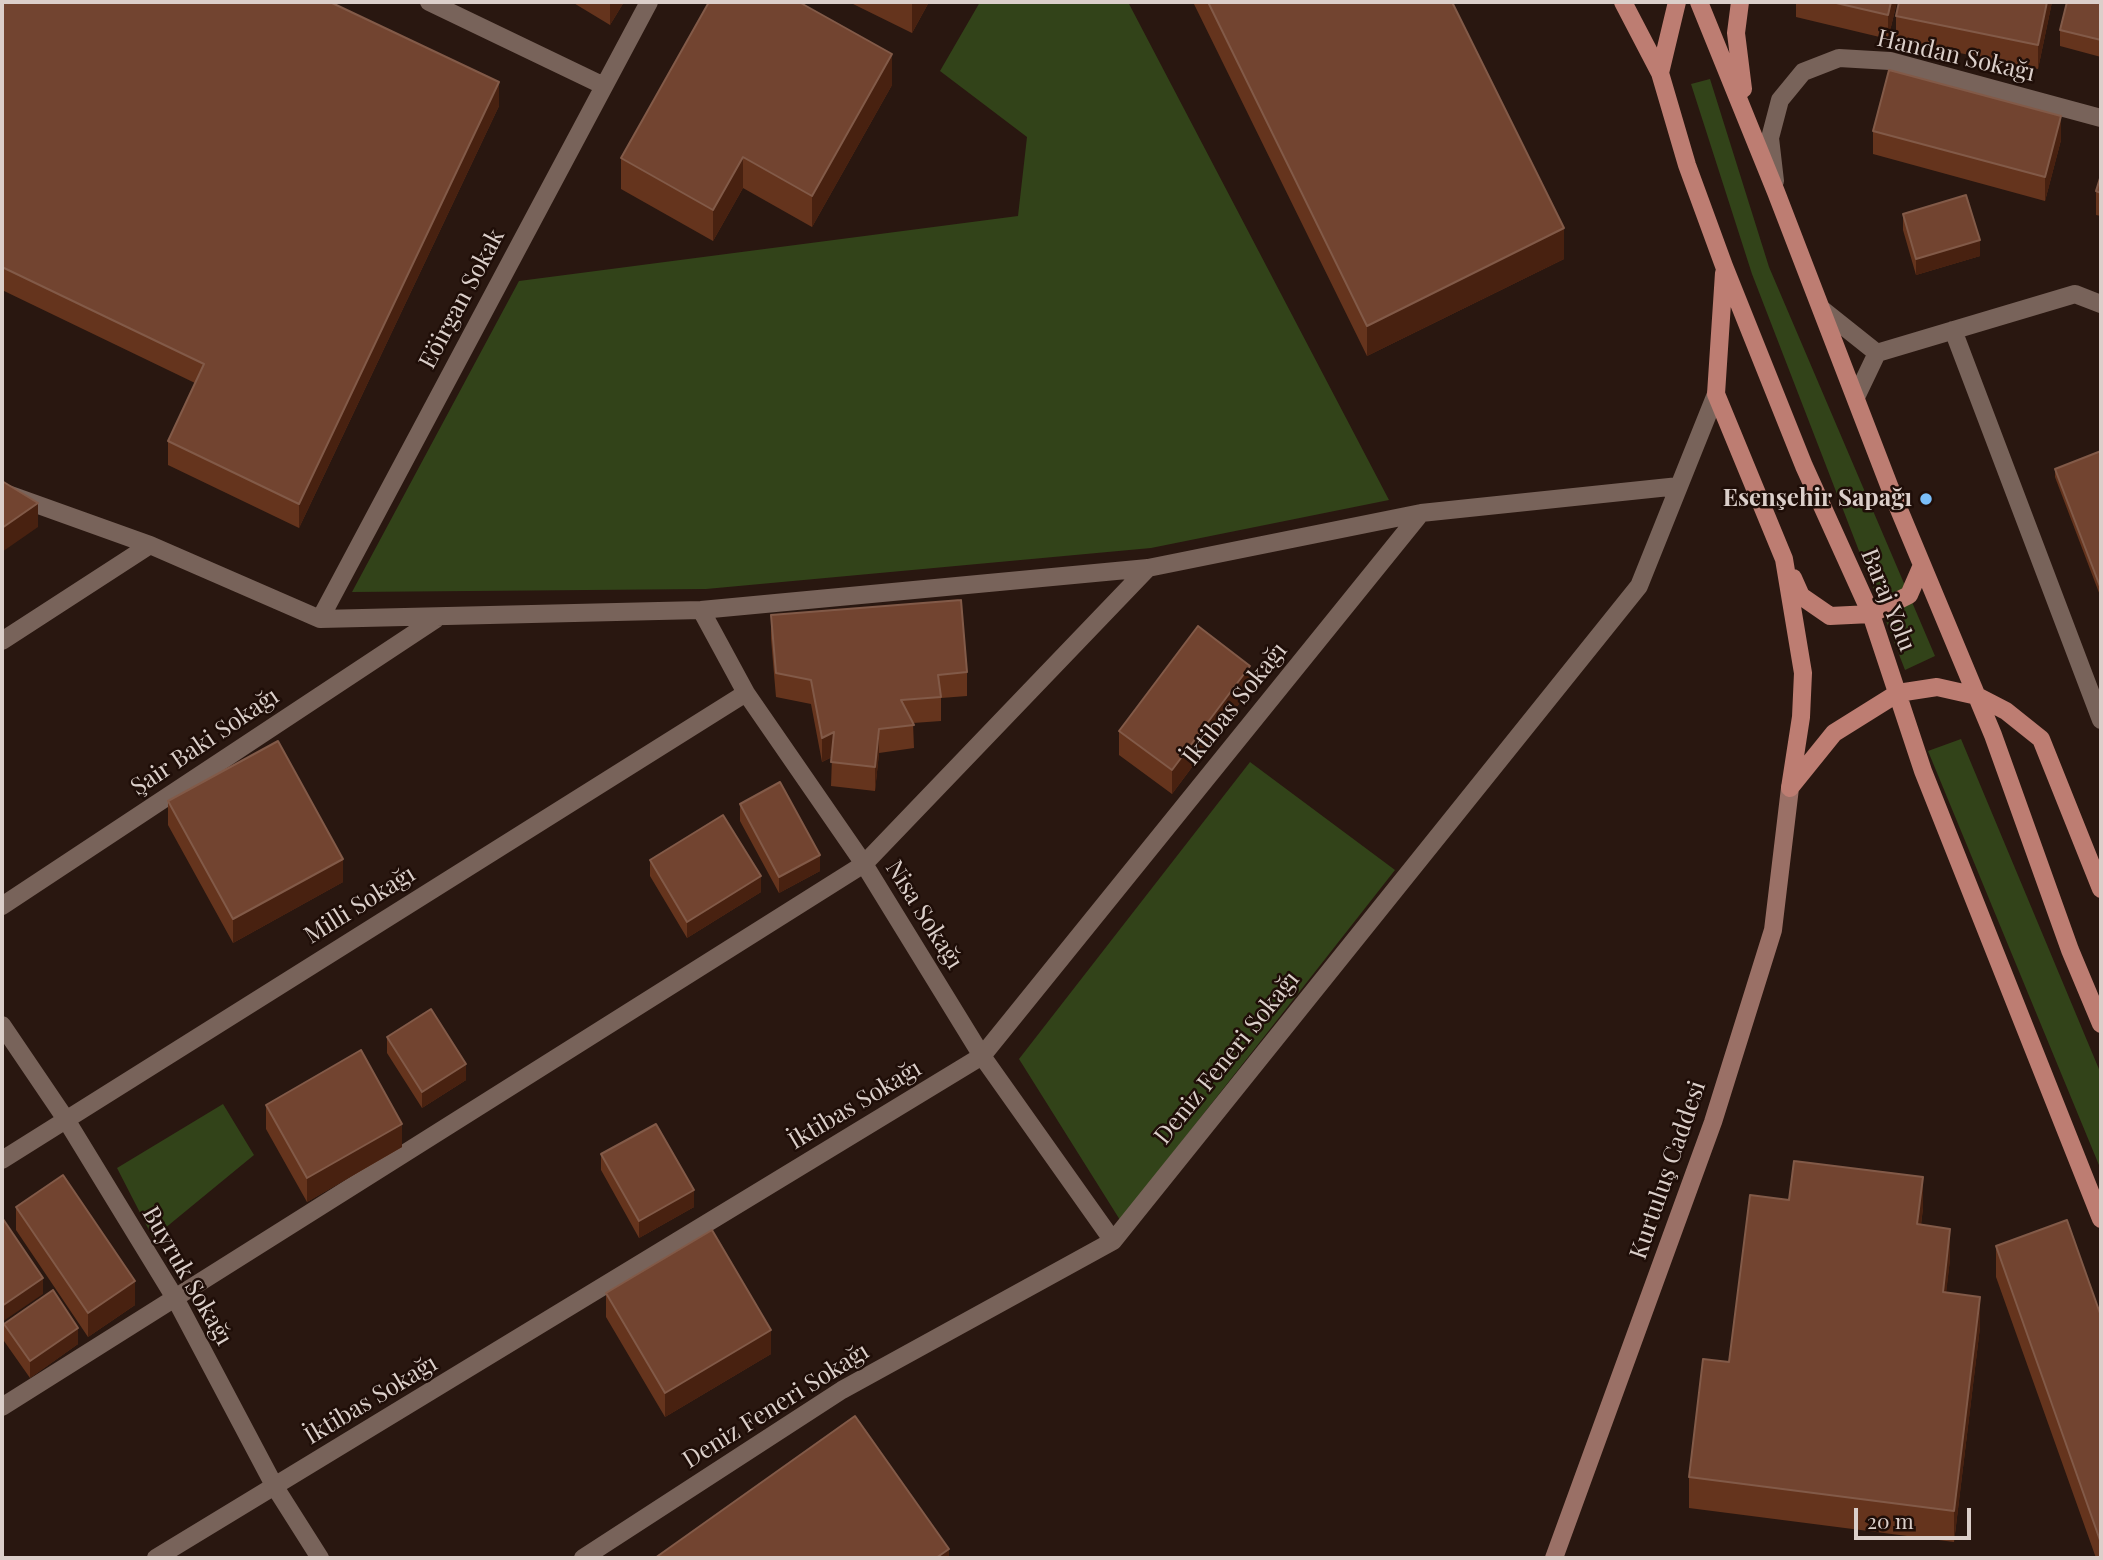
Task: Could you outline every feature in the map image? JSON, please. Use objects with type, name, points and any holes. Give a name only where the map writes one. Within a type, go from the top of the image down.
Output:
[{"type":"main road","name":"Baraj Yolu","points":[[1623,2],[1660,73],[1687,165],[1724,266],[1804,466],[1871,614],[1923,771],[2101,1219]]},
{"type":"main road","points":[[1660,73],[1677,2]]},
{"type":"main road","name":"Baraj Yolu","points":[[1699,2],[1747,117],[1922,565],[1977,696],[2070,950],[2101,1024]]},
{"type":"main road","points":[[1740,2],[1736,33],[1747,117]]},
{"type":"main road","points":[[1724,266],[1716,394],[1801,596],[1830,616],[1871,614],[1909,595],[1922,565]]},
{"type":"main road","points":[[1784,559],[1802,673],[1801,717],[1790,788]]},
{"type":"main road","points":[[1790,788],[1833,733],[1898,692],[1937,687],[1977,696],[2006,710],[2040,739],[2101,889]]},
{"type":"main road","name":"Kurtuluş Caddesi","points":[[1554,1558],[1713,1122],[1773,930],[1790,788]]},
{"type":"street","points":[[429,2],[602,85]]},
{"type":"street","name":"Eöirgan Sokak","points":[[320,620],[602,85],[649,2]]},
{"type":"street","name":"Handan Sokağı","points":[[1776,192],[1770,138],[1780,100],[1803,72],[1839,58],[1890,61],[2101,118]]},
{"type":"street","points":[[1856,397],[1877,353],[2076,294],[2101,304]]},
{"type":"street","points":[[1823,310],[1877,353]]},
{"type":"street","points":[[1953,330],[2101,720]]},
{"type":"street","name":"Deniz Feneri Sokağı","points":[[583,1558],[842,1390],[1113,1241],[1639,586],[1716,394]]},
{"type":"street","points":[[2,492],[150,545],[320,620],[701,610],[1148,568],[1421,513],[1679,486]]},
{"type":"street","name":"İktibas Sokağı","points":[[156,1558],[982,1056],[1421,513]]},
{"type":"street","points":[[2,640],[150,545]]},
{"type":"street","points":[[2,1407],[864,864],[1148,568]]},
{"type":"street","name":"Nisa Sokağı","points":[[701,610],[746,693],[864,864],[982,1056],[1113,1241]]},
{"type":"street","name":"Şair Baki Sokağı","points":[[2,906],[436,619]]},
{"type":"street","name":"Milli Sokağı","points":[[2,1160],[746,693]]},
{"type":"street","name":"Buyruk Sokağı","points":[[2,1025],[65,1118],[175,1298],[275,1487],[320,1558]]},
{"type":"green space","points":[[980,2],[1128,2],[1389,500],[1151,548],[706,589],[352,592],[519,281],[1018,216],[1027,137],[940,71]]},
{"type":"green space","points":[[1710,79],[1769,267],[1935,656],[1905,670],[1752,274],[1691,84]]},
{"type":"green space","points":[[1961,739],[2101,1074],[2101,1170],[1928,751]]},
{"type":"green space","points":[[1250,762],[1395,870],[1120,1220],[1019,1059]]},
{"type":"green space","points":[[223,1104],[254,1155],[153,1238],[117,1168]]},
{"type":"building","points":[[2,2],[330,2],[499,82],[299,504],[168,441],[204,364],[2,267]]},
{"type":"building","points":[[709,2],[799,2],[892,54],[812,196],[743,157],[713,210],[621,158]]},
{"type":"building","points":[[1208,2],[1452,2],[1564,228],[1367,326]]},
{"type":"building","points":[[1832,2],[1891,2],[1888,15]]},
{"type":"building","points":[[1899,2],[2047,2],[2038,45],[1896,16]]},
{"type":"building","points":[[2067,2],[2101,2],[2101,40],[2060,30]]},
{"type":"building","points":[[1889,70],[2061,116],[2045,177],[1873,131]]},
{"type":"building","points":[[2101,175],[2101,193],[2096,191]]},
{"type":"building","points":[[1966,195],[1980,240],[1916,259],[1903,214]]},
{"type":"building","points":[[2101,451],[2101,589],[2055,469]]},
{"type":"building","points":[[2,481],[38,503],[2,528]]},
{"type":"building","points":[[961,600],[967,672],[938,675],[941,697],[901,700],[914,725],[879,729],[875,767],[831,762],[834,732],[822,738],[811,680],[776,673],[771,615]]},
{"type":"building","points":[[1198,626],[1250,666],[1172,770],[1119,731]]},
{"type":"building","points":[[278,741],[343,859],[233,919],[168,801]]},
{"type":"building","points":[[780,782],[820,855],[779,877],[740,804]]},
{"type":"building","points":[[723,815],[761,876],[687,922],[650,860]]},
{"type":"building","points":[[431,1009],[466,1064],[422,1092],[387,1037]]},
{"type":"building","points":[[361,1050],[402,1124],[307,1178],[266,1105]]},
{"type":"building","points":[[656,1124],[694,1190],[639,1221],[601,1154]]},
{"type":"building","points":[[1794,1161],[1923,1177],[1917,1224],[1950,1229],[1943,1292],[1980,1297],[1954,1511],[1689,1477],[1703,1359],[1729,1362],[1750,1195],[1789,1200]]},
{"type":"building","points":[[63,1175],[135,1281],[88,1313],[16,1207]]},
{"type":"building","points":[[2,1220],[43,1278],[2,1306]]},
{"type":"building","points":[[2067,1220],[2101,1316],[2101,1543],[1996,1246]]},
{"type":"building","points":[[712,1230],[771,1330],[665,1393],[606,1293]]},
{"type":"building","points":[[53,1290],[78,1328],[30,1361],[4,1324]]},
{"type":"building","points":[[855,1416],[949,1549],[936,1558],[655,1558]]},
{"type":"place","name":"Esenşehir Sapağı","points":[[1926,499]]}]
